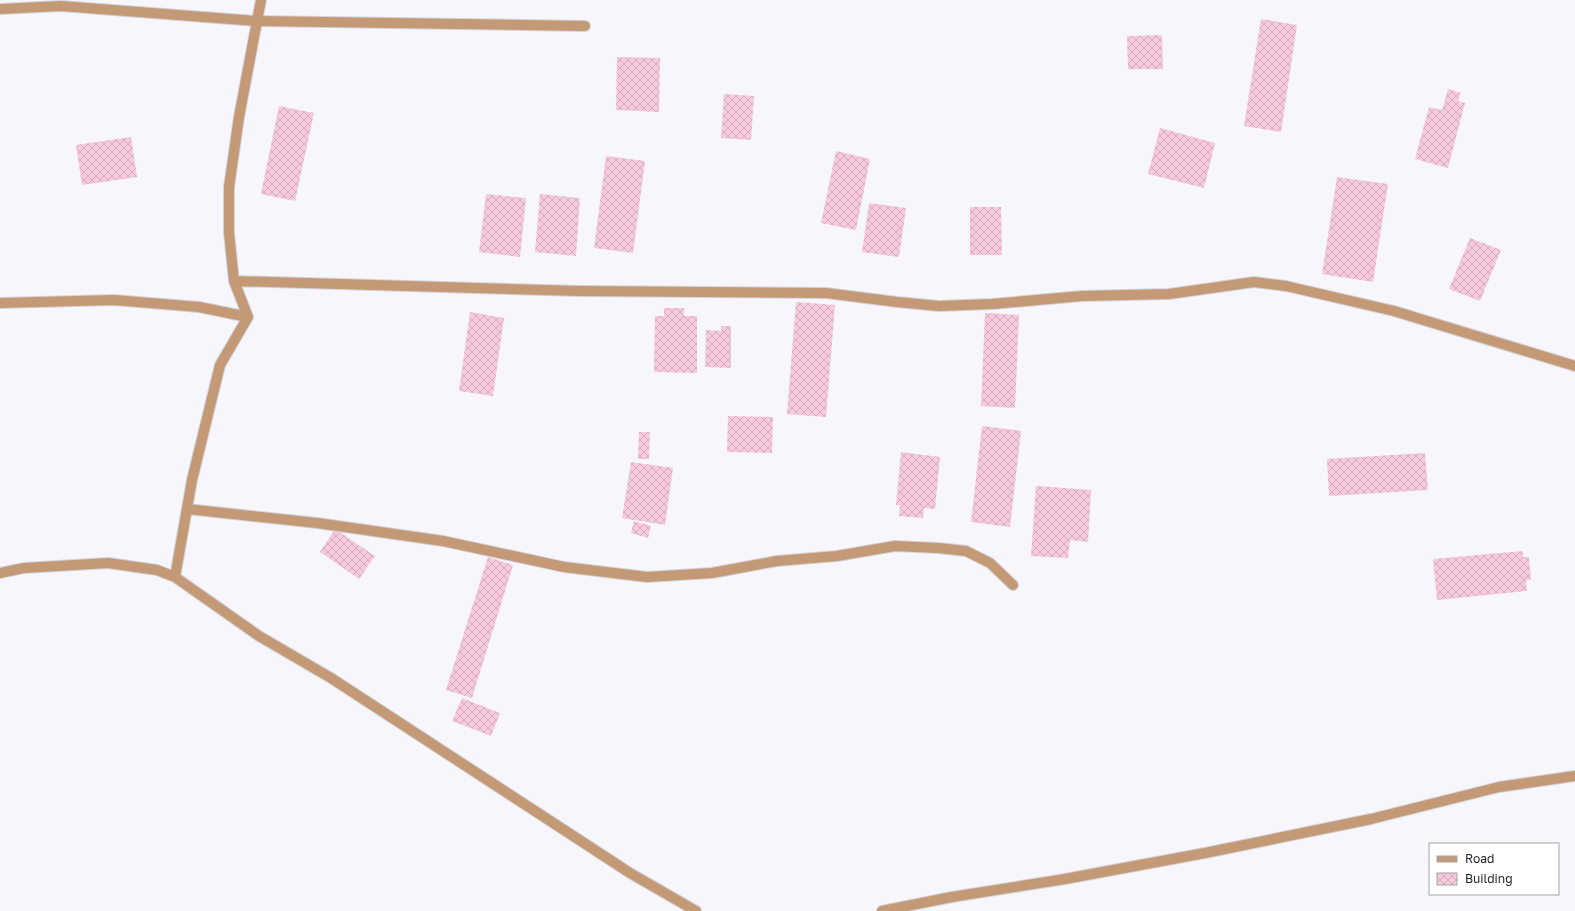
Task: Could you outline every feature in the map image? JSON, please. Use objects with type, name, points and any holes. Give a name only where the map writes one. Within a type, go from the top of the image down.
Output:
[{"type":"street","points":[[248,318],[234,281],[229,233],[229,187],[239,117],[261,0]]},
{"type":"street","points":[[0,9],[61,6],[257,21],[585,26]]},
{"type":"street","points":[[234,281],[580,290],[826,293],[939,306],[992,304],[1082,296],[1169,294],[1254,282],[1286,286],[1394,311],[1575,366]]},
{"type":"street","points":[[0,303],[114,300],[199,306],[248,318]]},
{"type":"street","points":[[174,577],[187,509],[220,365],[248,318]]},
{"type":"street","points":[[187,509],[325,524],[443,541],[564,567],[647,577],[712,572],[777,561],[837,556],[895,546],[938,548],[966,551],[990,563],[1013,585]]},
{"type":"street","points":[[0,572],[24,568],[108,563],[157,570],[174,577],[259,636],[331,678],[630,873],[696,911]]},
{"type":"street","points":[[882,911],[952,897],[1065,879],[1205,853],[1371,819],[1499,788],[1575,776]]},
{"type":"building","points":[[1261,19],[1297,25],[1281,132],[1244,126]]},
{"type":"building","points":[[1162,35],[1163,69],[1128,69],[1127,36]]},
{"type":"building","points":[[617,57],[660,58],[659,112],[616,110]]},
{"type":"building","points":[[1448,89],[1461,93],[1458,101],[1465,103],[1448,168],[1415,159],[1429,107],[1442,110]]},
{"type":"building","points":[[724,94],[754,96],[751,140],[721,138]]},
{"type":"building","points":[[279,106],[314,113],[295,201],[261,194]]},
{"type":"building","points":[[1160,128],[1215,143],[1204,188],[1148,174]]},
{"type":"building","points":[[131,137],[137,177],[82,185],[76,145]]},
{"type":"building","points":[[836,151],[870,159],[856,230],[821,223]]},
{"type":"building","points":[[606,156],[645,161],[633,253],[594,248]]},
{"type":"building","points":[[1337,177],[1388,184],[1373,282],[1322,274]]},
{"type":"building","points":[[486,194],[526,198],[520,257],[479,252]]},
{"type":"building","points":[[540,194],[580,198],[576,256],[535,252]]},
{"type":"building","points":[[869,203],[906,208],[899,257],[862,252]]},
{"type":"building","points":[[970,207],[1001,207],[1002,255],[970,255]]},
{"type":"building","points":[[1470,238],[1501,250],[1480,301],[1449,289]]},
{"type":"building","points":[[796,302],[835,305],[826,417],[787,414]]},
{"type":"building","points":[[664,308],[684,308],[684,316],[697,316],[697,373],[654,372],[655,316],[664,316]]},
{"type":"building","points":[[470,312],[504,318],[493,396],[459,391]]},
{"type":"building","points":[[985,313],[1019,315],[1015,408],[981,406]]},
{"type":"building","points":[[721,326],[731,326],[731,368],[705,367],[706,330],[721,331]]},
{"type":"building","points":[[728,416],[773,417],[772,453],[727,452]]},
{"type":"building","points":[[982,426],[1021,431],[1010,527],[971,522]]},
{"type":"building","points":[[639,432],[650,432],[649,459],[638,459]]},
{"type":"building","points":[[901,452],[940,457],[935,509],[924,508],[923,518],[899,516],[900,505],[896,505]]},
{"type":"building","points":[[1425,453],[1428,490],[1329,496],[1327,459]]},
{"type":"building","points":[[631,462],[673,468],[665,525],[622,518]]},
{"type":"building","points":[[1036,486],[1091,490],[1088,542],[1070,540],[1068,558],[1031,556]]},
{"type":"building","points":[[634,521],[651,526],[648,538],[631,533]]},
{"type":"building","points":[[335,529],[375,556],[359,579],[320,552]]},
{"type":"building","points":[[1523,551],[1523,557],[1529,557],[1531,580],[1526,580],[1527,591],[1437,600],[1433,559]]},
{"type":"building","points":[[488,557],[513,565],[472,698],[446,690]]},
{"type":"building","points":[[462,698],[500,713],[491,736],[452,721]]}]
